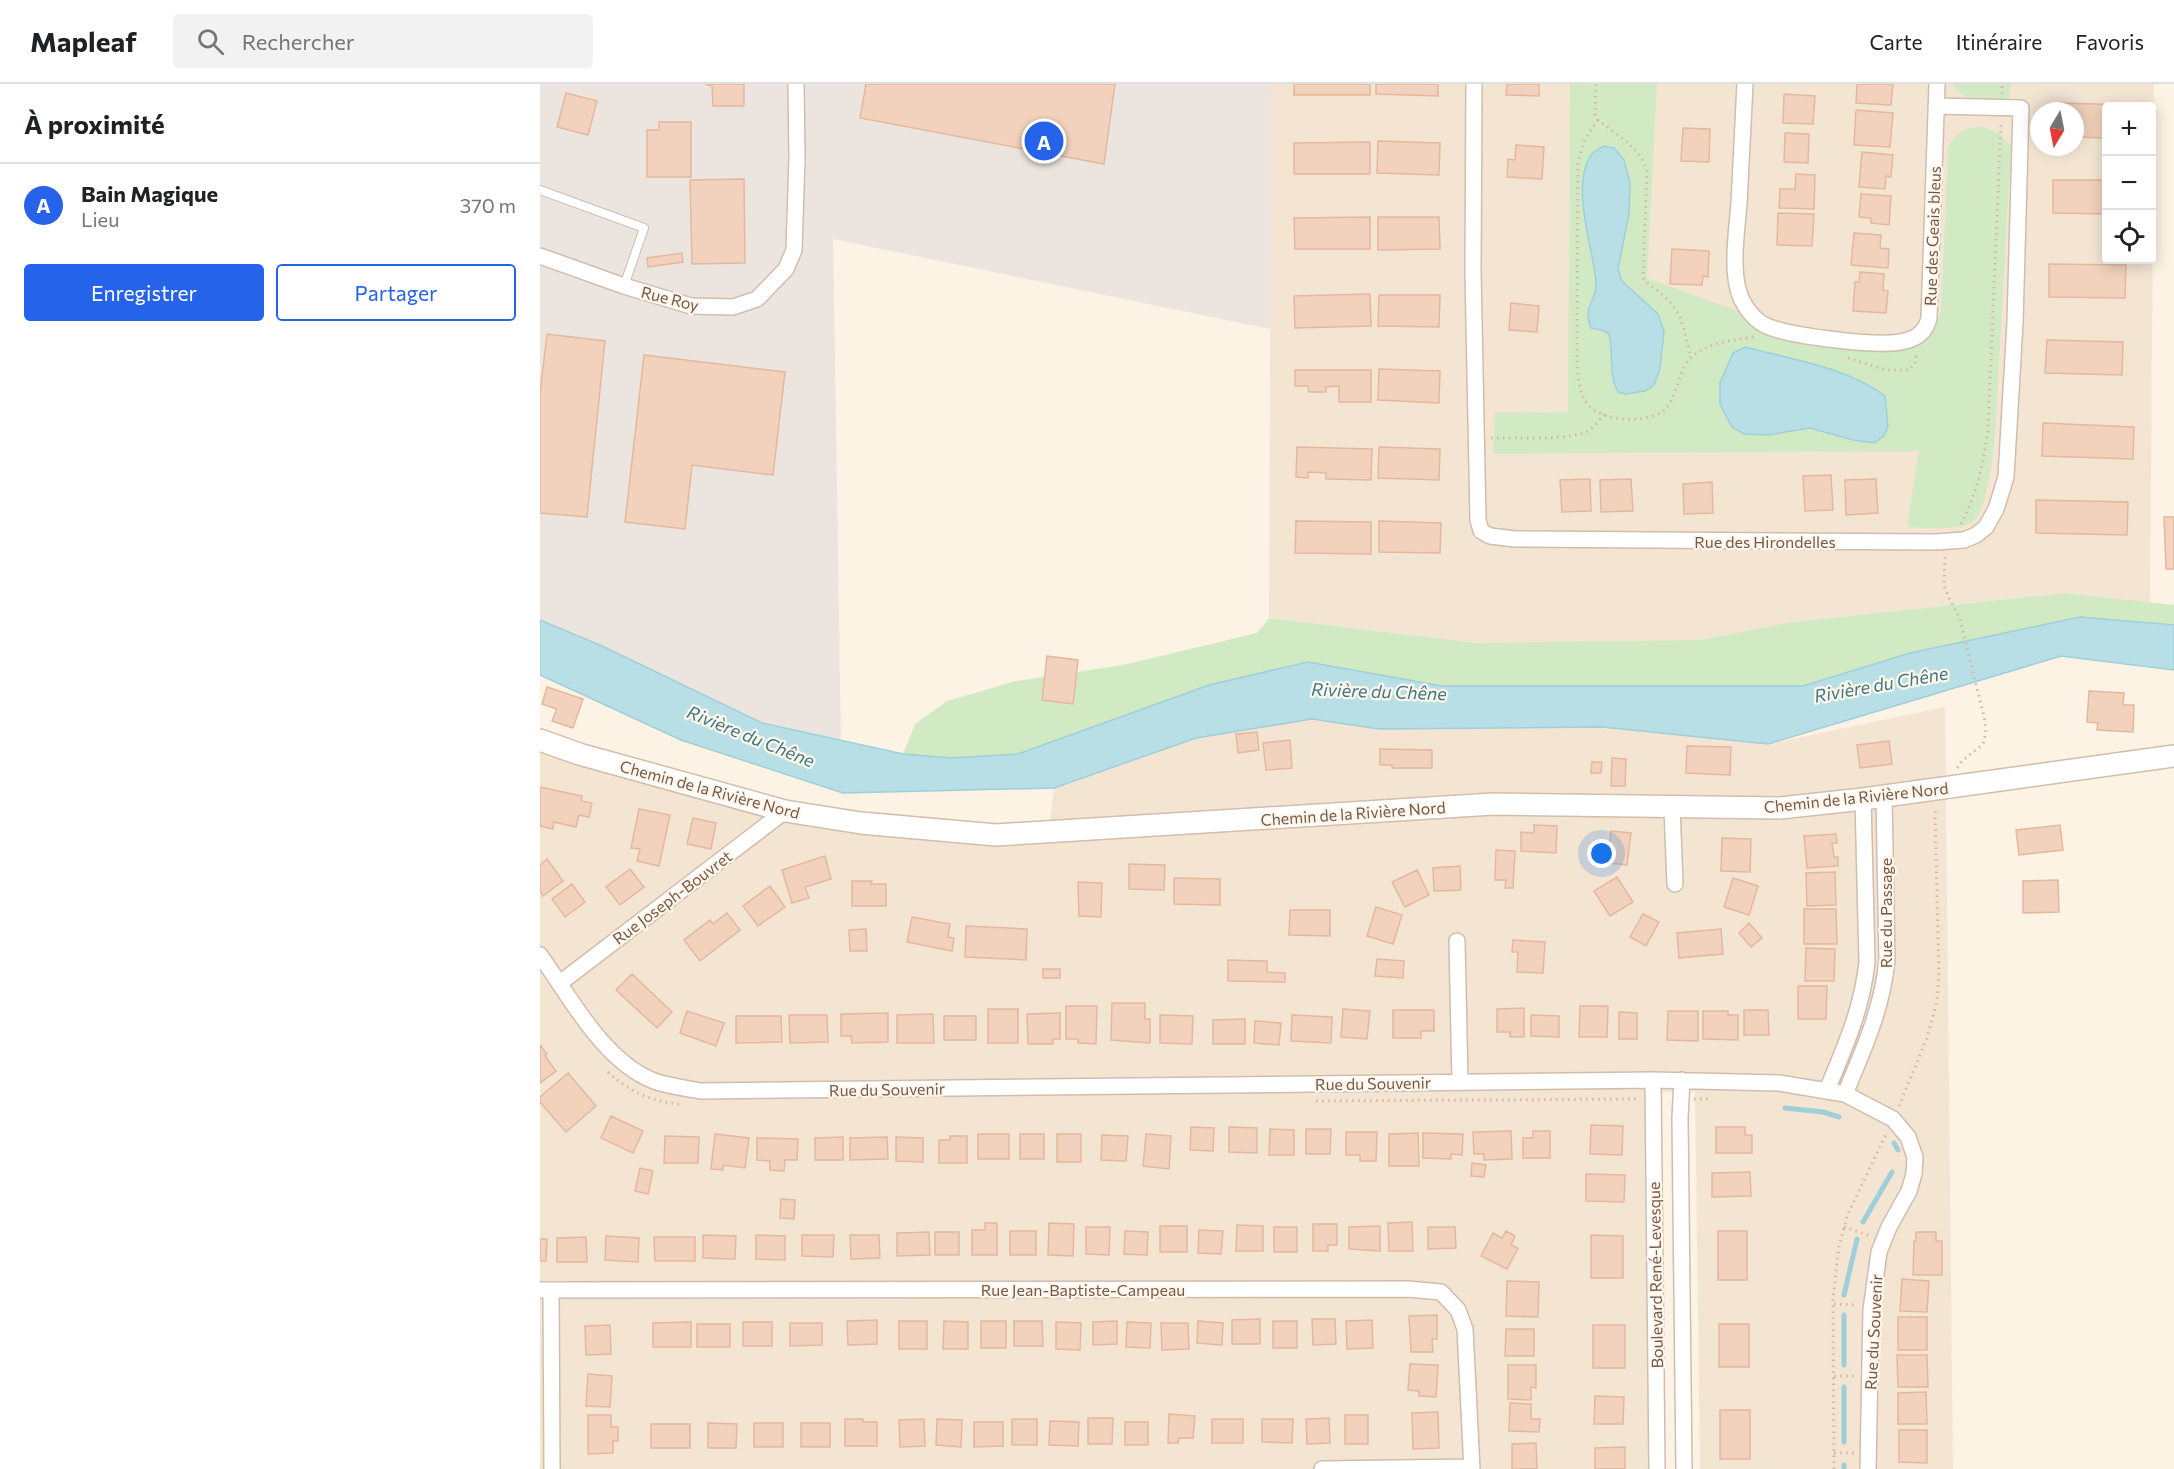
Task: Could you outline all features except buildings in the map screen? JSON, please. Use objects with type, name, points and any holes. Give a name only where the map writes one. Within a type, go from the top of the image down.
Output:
[{"type":"street","name":"Rue Roy","points":[[540,256],[624,286],[691,306],[733,307],[757,299],[786,269],[794,250],[795,84]]},
{"type":"street","name":"Rue des Hirondelles","points":[[1474,84],[1473,271],[1478,520],[1481,531],[1490,536],[1527,539],[1952,542],[1976,535],[1986,527],[1996,509],[2006,477],[2015,323],[2021,108],[1936,106]]},
{"type":"street","points":[[1745,84],[1736,269],[1743,302],[1754,317],[1767,326],[1789,332],[1828,338],[1895,343],[1906,341]]},
{"type":"street","name":"Rue des Geais bleus","points":[[1906,341],[1922,332],[1927,327],[1929,318],[1937,84]]},
{"type":"street","name":"Chemin de la Rivière Nord","points":[[540,740],[579,754],[785,811],[861,823],[996,835],[1493,804],[1780,808],[1863,800],[2174,756]]},
{"type":"street","name":"Rue du Passage","points":[[1845,1094],[1876,1019],[1885,984],[1887,960],[1884,796]]},
{"type":"street","name":"Rue du Passage","points":[[1827,1090],[1856,1021],[1867,962],[1863,800]]},
{"type":"street","points":[[1672,807],[1675,884]]},
{"type":"street","name":"Rue Joseph-Bouvret","points":[[560,983],[785,811]]},
{"type":"street","points":[[1457,941],[1460,1082]]},
{"type":"street","name":"Rue du Souvenir","points":[[540,955],[604,1046],[629,1068],[655,1081],[700,1091],[1682,1080],[1779,1083],[1845,1094],[1893,1119],[1908,1137],[1915,1157],[1914,1174],[1909,1191],[1879,1252],[1871,1306],[1868,1469]]},
{"type":"street","name":"Boulevard René-Levesque","points":[[1653,1080],[1657,1469]]},
{"type":"street","name":"Boulevard René-Levesque","points":[[1682,1080],[1684,1469]]},
{"type":"street","name":"Rue Jean-Baptiste-Campeau","points":[[546,1290],[1408,1289],[1442,1292],[1458,1310],[1465,1329],[1472,1468]]},
{"type":"street","points":[[546,1290],[552,1469]]},
{"type":"street","points":[[1322,1469],[1472,1468]]},
{"type":"lane","points":[[540,190],[644,228],[624,286]]},
{"type":"path","points":[[1596,84],[1595,114],[1598,120],[1638,152],[1644,161],[1647,171],[1643,278],[1670,299],[1678,309],[1691,357]]},
{"type":"path","points":[[1956,775],[1957,767],[1962,760],[1983,744],[1986,734],[1985,721],[1960,619],[1944,586],[1944,557],[1969,509],[1982,473],[1988,430],[2002,84]]},
{"type":"path","points":[[1598,120],[1585,139],[1578,162],[1576,358],[1579,381],[1590,407],[1621,420],[1652,417],[1664,410],[1691,357],[1720,342],[1762,337]]},
{"type":"path","points":[[1840,356],[1886,370],[1909,370],[1915,364],[1916,356],[1906,341]]},
{"type":"path","points":[[1475,438],[1580,435],[1591,429],[1604,414]]},
{"type":"path","points":[[1834,1469],[1834,1304],[1839,1246],[1848,1214],[1924,1047],[1937,1000],[1939,973],[1935,815],[1938,803]]},
{"type":"path","points":[[1681,1099],[1719,1098]]},
{"type":"path","points":[[1315,1101],[1654,1099]]},
{"type":"path","points":[[1844,1227],[1883,1241]]},
{"type":"path","points":[[1834,1304],[1871,1306]]},
{"type":"path","points":[[1834,1376],[1869,1376]]},
{"type":"shaded area","points":[[540,84],[1271,84],[1270,329],[833,239],[841,741],[762,723],[602,646],[540,620]]},
{"type":"shaded area","points":[[1271,84],[2154,84],[2154,102],[2102,102],[2102,264],[2153,264],[2150,603],[2065,593],[1792,622],[1701,640],[1477,643],[1269,618]]},
{"type":"shaded area","points":[[1945,707],[1953,1469],[1700,1469],[1695,1091],[1648,1093],[1652,1469],[540,1469],[540,753],[695,795],[1048,837],[1054,788],[1196,738],[1312,719],[1379,729],[1602,727],[1768,744]]},
{"type":"green space","points":[[1570,84],[1657,84],[1647,278],[1754,317],[1767,326],[1902,348],[1923,340],[1931,332],[1941,311],[1948,147],[1954,138],[1970,128],[1987,128],[2004,138],[2011,146],[1995,429],[1987,490],[1978,515],[1972,522],[1949,528],[1907,527],[1919,451],[1493,454],[1495,413],[1568,412]]},
{"type":"green space","points":[[1953,84],[2011,84],[2009,98],[2006,100],[1984,100],[1962,94]]},
{"type":"green space","points":[[2065,593],[2174,605],[2174,625],[2080,617],[1910,653],[1803,686],[1442,686],[1308,662],[1209,685],[1018,754],[951,758],[903,754],[915,724],[947,701],[1016,681],[1123,665],[1257,633],[1269,618],[1477,643],[1701,640],[1792,622]]},
{"type":"water","points":[[1603,146],[1614,148],[1624,160],[1630,183],[1629,214],[1618,269],[1622,281],[1658,314],[1664,331],[1660,368],[1654,385],[1645,391],[1626,394],[1618,392],[1615,385],[1609,334],[1591,328],[1588,315],[1596,283],[1585,217],[1583,182],[1585,167],[1592,154]]},
{"type":"water","points":[[1745,347],[1837,371],[1870,386],[1885,396],[1888,427],[1884,436],[1874,443],[1853,440],[1810,428],[1768,435],[1744,434],[1732,427],[1720,404],[1720,383],[1733,353]]},
{"type":"water","name":"Rivière du Chêne","points":[[2080,617],[2174,625],[2174,670],[2061,656],[1768,744],[1602,727],[1379,729],[1312,719],[1196,738],[1054,788],[843,793],[681,740],[540,675],[540,620],[602,646],[762,723],[903,754],[951,758],[1018,754],[1209,685],[1308,662],[1442,686],[1803,686],[1910,653]]},
{"type":"waterway","points":[[1785,1108],[1823,1112],[1839,1117]]},
{"type":"waterway","points":[[1894,1143],[1898,1150]]},
{"type":"waterway","points":[[1863,1222],[1892,1172]]},
{"type":"waterway","points":[[1844,1295],[1857,1239]]},
{"type":"waterway","points":[[1844,1315],[1844,1365]]},
{"type":"waterway","points":[[1844,1387],[1844,1442]]},
{"type":"place","name":"Bain Magique","points":[[1044,141]]}]
